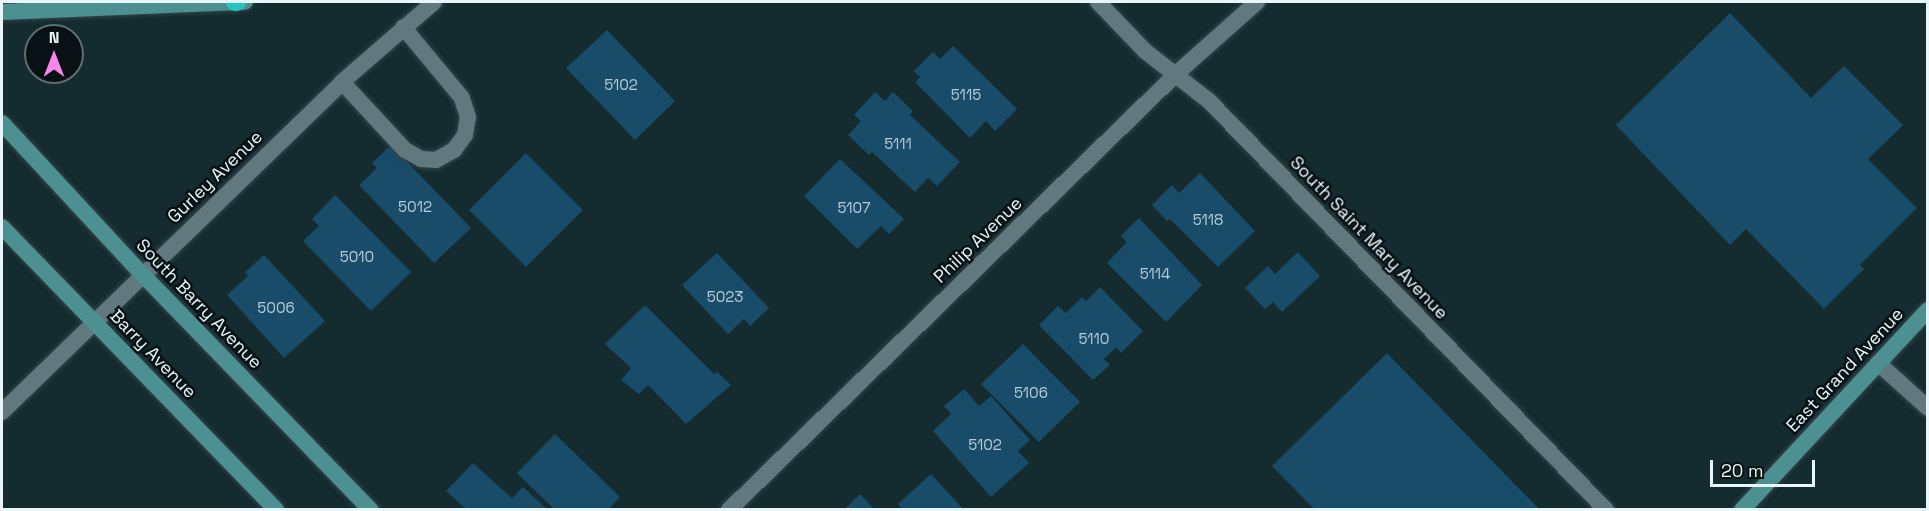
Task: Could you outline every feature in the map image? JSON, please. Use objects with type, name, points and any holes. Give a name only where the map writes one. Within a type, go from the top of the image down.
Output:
[{"type":"main road","points":[[2,12],[245,2]]},
{"type":"main road","name":"South Barry Avenue","points":[[2,123],[142,274],[371,510]]},
{"type":"main road","name":"Barry Avenue","points":[[2,227],[276,510]]},
{"type":"main road","name":"East Grand Avenue","points":[[1742,510],[1928,310]]},
{"type":"street","name":"Gurley Avenue","points":[[2,412],[342,82],[434,2]]},
{"type":"street","name":"South Saint Mary Avenue","points":[[1098,2],[1145,51],[1209,100],[1606,510]]},
{"type":"street","name":"Philip Avenue","points":[[729,510],[1175,75],[1257,2]]},
{"type":"street","points":[[342,82],[405,150],[421,159],[436,160],[454,150],[465,135],[468,117],[462,98],[403,27]]},
{"type":"street","points":[[1878,363],[1928,408]]},
{"type":"building","points":[[1730,13],[1811,98],[1844,66],[1903,125],[1868,159],[1917,208],[1860,265],[1864,269],[1824,309],[1746,229],[1730,245],[1616,125]]},
{"type":"building","points":[[607,30],[675,101],[635,140],[566,68]]},
{"type":"building","points":[[953,46],[1017,109],[995,131],[986,121],[970,138],[915,82],[920,77],[914,71],[933,52],[940,59]]},
{"type":"building","points":[[875,92],[885,101],[893,92],[913,111],[910,115],[960,162],[937,186],[928,178],[915,192],[872,152],[869,155],[848,135],[861,121],[854,115]]},
{"type":"building","points":[[391,145],[471,228],[434,263],[359,185],[377,168],[372,163]]},
{"type":"building","points":[[526,153],[583,210],[526,267],[469,210]]},
{"type":"building","points":[[840,159],[904,219],[889,234],[881,226],[857,249],[804,196]]},
{"type":"building","points":[[1200,173],[1255,231],[1218,267],[1170,219],[1167,221],[1152,205],[1172,185],[1179,193]]},
{"type":"building","points":[[335,195],[411,272],[371,311],[303,241],[319,226],[312,219]]},
{"type":"building","points":[[1139,218],[1202,285],[1166,322],[1107,263],[1127,242],[1121,236]]},
{"type":"building","points":[[1298,252],[1320,276],[1282,312],[1273,302],[1265,309],[1245,288],[1268,266],[1275,274]]},
{"type":"building","points":[[717,253],[769,308],[750,326],[744,319],[728,334],[682,285]]},
{"type":"building","points":[[264,255],[325,321],[284,358],[227,295],[248,276],[245,272]]},
{"type":"building","points":[[1100,287],[1143,331],[1121,353],[1116,347],[1104,359],[1110,365],[1093,380],[1039,325],[1058,306],[1066,313],[1082,297],[1086,301]]},
{"type":"building","points":[[645,305],[714,374],[717,372],[731,385],[686,424],[648,385],[639,394],[621,380],[631,368],[605,344]]},
{"type":"building","points":[[1023,344],[1080,402],[1039,442],[981,384]]},
{"type":"building","points":[[1387,353],[1540,510],[1315,510],[1272,466]]},
{"type":"building","points":[[964,389],[979,406],[991,396],[1030,440],[1018,451],[1029,463],[991,497],[933,431],[951,414],[944,406]]},
{"type":"building","points":[[555,434],[620,497],[608,510],[555,510],[517,473]]},
{"type":"building","points":[[473,463],[512,498],[523,487],[548,510],[463,510],[465,508],[446,491]]},
{"type":"building","points":[[931,474],[964,510],[903,510],[898,504]]},
{"type":"building","points":[[860,494],[875,510],[844,510]]}]
